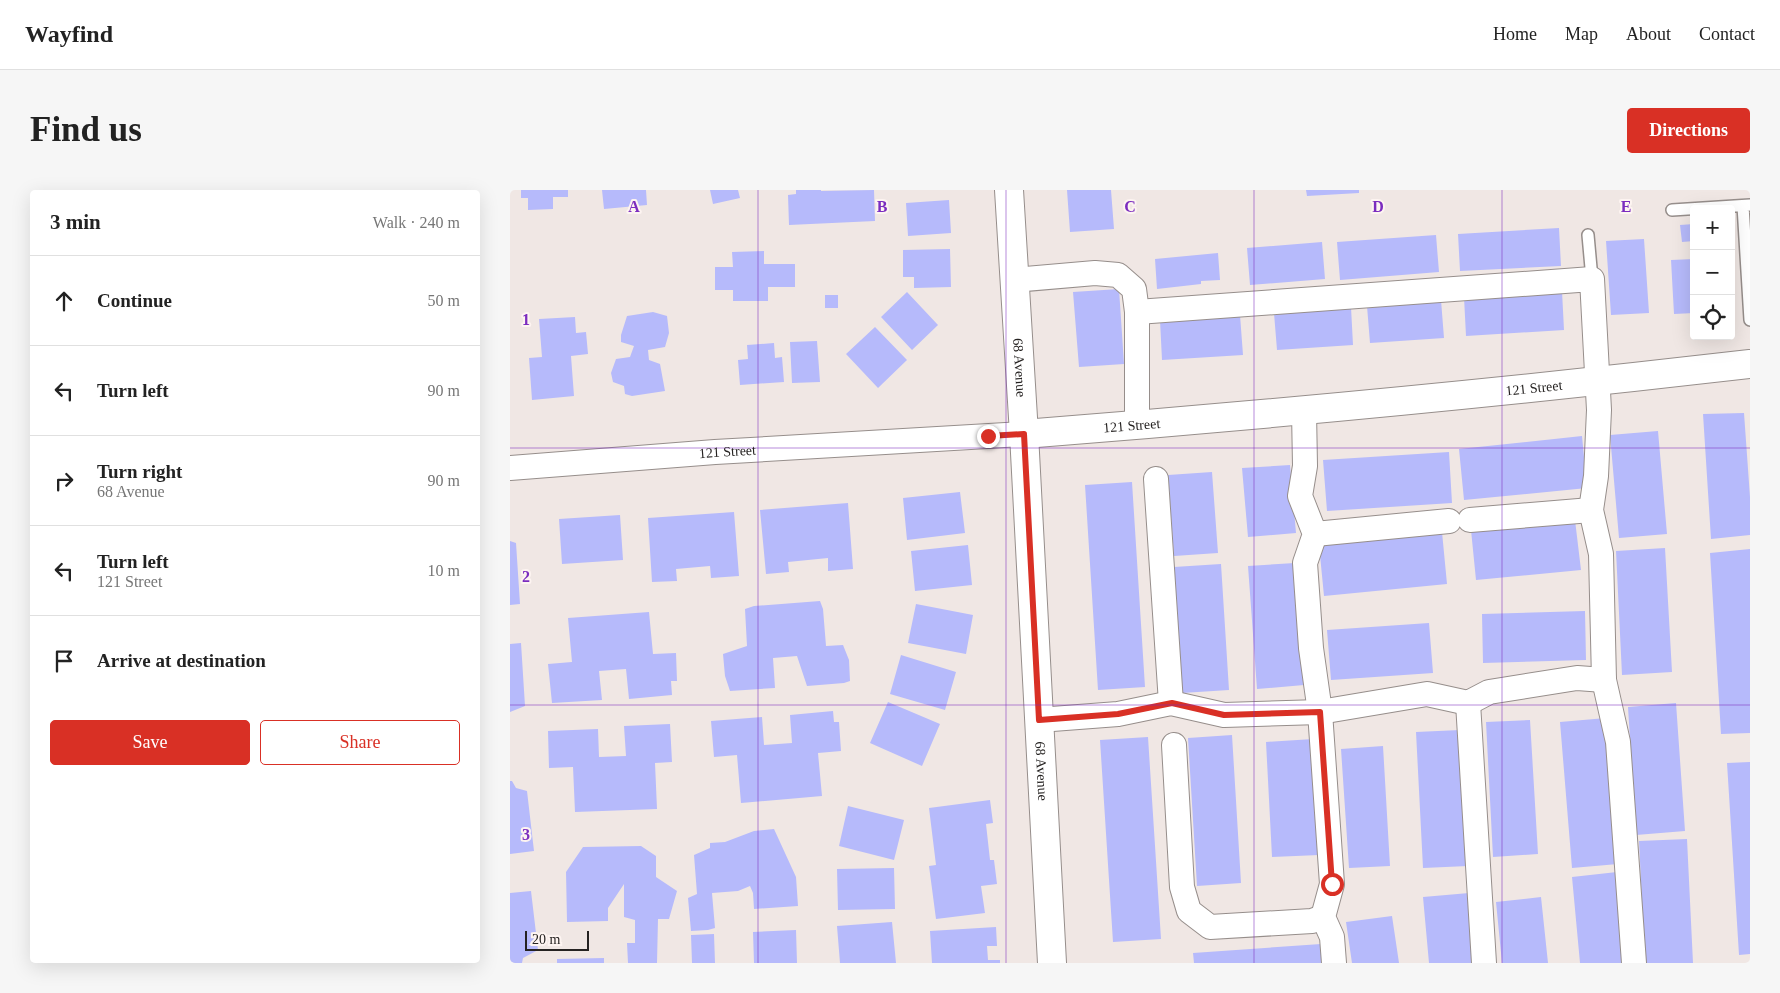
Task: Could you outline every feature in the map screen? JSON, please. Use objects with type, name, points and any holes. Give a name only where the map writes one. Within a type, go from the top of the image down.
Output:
[{"type":"street","name":"68 Avenue","points":[[1008,190],[1024,434],[1052,963]]},
{"type":"street","points":[[1014,280],[1095,273],[1118,274],[1134,289],[1137,312],[1137,425]]},
{"type":"street","points":[[1137,312],[1592,279],[1598,382],[1596,476],[1591,510],[1601,554],[1604,680],[1618,742],[1634,963]]},
{"type":"street","name":"121 Street","points":[[510,468],[715,452],[1024,434],[1304,411],[1598,382],[1750,364]]},
{"type":"street","points":[[1304,411],[1305,466],[1300,496],[1315,534],[1305,563],[1311,648],[1320,712],[1332,884],[1323,917],[1332,937],[1334,963]]},
{"type":"street","points":[[1156,478],[1172,703]]},
{"type":"street","points":[[1315,534],[1591,510]]},
{"type":"street","points":[[1039,720],[1118,714],[1172,703],[1224,715],[1320,712],[1427,694],[1468,703],[1490,692],[1577,678],[1604,680]]},
{"type":"street","points":[[1468,703],[1484,963]]},
{"type":"street","points":[[1174,745],[1182,887],[1189,911],[1210,927],[1312,921],[1323,917]]},
{"type":"lane","points":[[1672,210],[1746,205],[1750,320]]},
{"type":"lane","points":[[1588,235],[1592,279]]},
{"type":"building","points":[[521,190],[568,190],[568,197],[553,197],[553,209],[528,210],[528,198],[521,198]]},
{"type":"building","points":[[602,190],[646,190],[647,205],[604,209]]},
{"type":"building","points":[[710,190],[738,190],[740,198],[713,204]]},
{"type":"building","points":[[796,190],[874,190],[875,221],[789,225],[788,195],[796,194]]},
{"type":"building","points":[[1067,190],[1111,190],[1114,229],[1070,232]]},
{"type":"building","points":[[1306,190],[1359,190],[1359,193],[1307,196]]},
{"type":"building","points":[[949,200],[951,233],[908,236],[906,203]]},
{"type":"building","points":[[1690,224],[1690,241],[1682,242],[1680,225]]},
{"type":"building","points":[[1559,228],[1561,266],[1460,271],[1458,234]]},
{"type":"building","points":[[1436,235],[1439,272],[1340,280],[1337,242]]},
{"type":"building","points":[[1644,239],[1649,313],[1611,315],[1606,241]]},
{"type":"building","points":[[1322,242],[1325,279],[1250,285],[1247,248]]},
{"type":"building","points":[[950,249],[951,287],[914,288],[914,277],[903,277],[903,250]]},
{"type":"building","points":[[764,251],[764,264],[795,264],[795,287],[768,287],[768,301],[733,301],[733,290],[715,290],[715,267],[733,267],[732,252]]},
{"type":"building","points":[[1218,253],[1220,280],[1201,281],[1201,284],[1157,289],[1155,259]]},
{"type":"building","points":[[1690,259],[1690,313],[1674,314],[1671,260]]},
{"type":"building","points":[[1119,289],[1124,364],[1079,367],[1073,292]]},
{"type":"building","points":[[1562,291],[1564,330],[1466,336],[1464,297]]},
{"type":"building","points":[[907,292],[938,325],[912,350],[881,317]]},
{"type":"building","points":[[825,295],[838,295],[838,308],[825,308]]},
{"type":"building","points":[[1441,300],[1444,338],[1370,343],[1367,306]]},
{"type":"building","points":[[1351,307],[1353,345],[1277,350],[1274,313]]},
{"type":"building","points":[[653,312],[667,316],[669,333],[665,347],[648,350],[649,360],[660,364],[665,391],[632,396],[625,394],[624,386],[613,382],[611,373],[616,359],[630,357],[634,346],[621,342],[621,335],[627,316]]},
{"type":"building","points":[[1240,315],[1243,355],[1162,360],[1160,320]]},
{"type":"building","points":[[575,317],[576,333],[586,332],[588,354],[571,356],[574,396],[532,400],[529,358],[542,357],[539,319]]},
{"type":"building","points":[[875,327],[907,360],[878,388],[846,354]]},
{"type":"building","points":[[817,341],[820,382],[792,383],[790,342]]},
{"type":"building","points":[[774,343],[775,358],[782,357],[784,382],[740,385],[738,360],[748,359],[747,345]]},
{"type":"building","points":[[1744,413],[1750,497],[1750,535],[1711,539],[1703,414]]},
{"type":"building","points":[[1658,431],[1667,534],[1619,538],[1610,435]]},
{"type":"building","points":[[1582,436],[1587,488],[1464,500],[1459,449]]},
{"type":"building","points":[[1449,452],[1452,503],[1327,511],[1323,460]]},
{"type":"building","points":[[1290,465],[1296,533],[1248,537],[1242,468]]},
{"type":"building","points":[[1212,472],[1218,553],[1174,556],[1168,475]]},
{"type":"building","points":[[1132,482],[1145,687],[1098,690],[1085,485]]},
{"type":"building","points":[[960,492],[965,533],[907,540],[903,498]]},
{"type":"building","points":[[848,503],[853,569],[828,571],[828,558],[788,562],[789,572],[766,574],[760,510]]},
{"type":"building","points":[[734,512],[739,576],[711,578],[710,566],[676,569],[677,581],[652,582],[648,518]]},
{"type":"building","points":[[620,515],[623,560],[562,564],[559,519]]},
{"type":"building","points":[[1575,520],[1581,570],[1476,580],[1471,530]]},
{"type":"building","points":[[1442,532],[1447,584],[1324,596],[1319,545]]},
{"type":"building","points":[[510,541],[516,543],[520,604],[510,605]]},
{"type":"building","points":[[968,545],[972,585],[915,591],[911,551]]},
{"type":"building","points":[[1665,548],[1672,672],[1622,675],[1616,551]]},
{"type":"building","points":[[1750,549],[1750,733],[1721,734],[1710,553]]},
{"type":"building","points":[[1295,563],[1304,685],[1257,689],[1248,566]]},
{"type":"building","points":[[1221,564],[1229,690],[1182,693],[1174,567]]},
{"type":"building","points":[[820,601],[823,609],[826,646],[843,645],[849,660],[850,681],[807,686],[797,656],[773,658],[775,688],[730,691],[725,676],[723,654],[747,646],[745,609],[754,606]]},
{"type":"building","points":[[916,604],[973,615],[966,654],[908,643]]},
{"type":"building","points":[[1585,611],[1586,660],[1483,663],[1482,614]]},
{"type":"building","points":[[649,612],[653,654],[676,653],[677,681],[671,681],[672,695],[629,699],[626,669],[599,671],[602,700],[552,703],[548,664],[572,662],[568,618]]},
{"type":"building","points":[[1429,623],[1433,673],[1331,680],[1327,630]]},
{"type":"building","points":[[521,643],[525,706],[510,712],[510,644]]},
{"type":"building","points":[[901,655],[956,672],[945,710],[890,694]]},
{"type":"building","points":[[888,702],[940,724],[922,766],[870,743]]},
{"type":"building","points":[[1676,703],[1685,831],[1636,835],[1628,707]]},
{"type":"building","points":[[833,711],[834,722],[839,722],[841,751],[818,753],[822,796],[741,803],[737,755],[714,757],[711,721],[762,717],[764,745],[792,743],[790,715]]},
{"type":"building","points":[[1606,718],[1618,864],[1572,868],[1560,722]]},
{"type":"building","points":[[1530,720],[1538,854],[1493,857],[1486,722]]},
{"type":"building","points":[[670,724],[672,762],[655,763],[657,809],[575,812],[573,767],[549,768],[548,731],[598,729],[599,757],[626,756],[624,726]]},
{"type":"building","points":[[1460,730],[1468,866],[1423,868],[1416,732]]},
{"type":"building","points":[[1232,735],[1241,883],[1197,886],[1188,738]]},
{"type":"building","points":[[1148,737],[1161,939],[1113,942],[1100,740]]},
{"type":"building","points":[[1313,739],[1319,855],[1272,857],[1266,742]]},
{"type":"building","points":[[1383,746],[1390,866],[1349,868],[1341,749]]},
{"type":"building","points":[[1750,762],[1750,954],[1739,955],[1727,763]]},
{"type":"building","points":[[510,781],[512,781],[516,788],[527,791],[534,851],[510,854]]},
{"type":"building","points":[[990,800],[993,823],[986,824],[990,860],[994,860],[997,884],[981,886],[985,913],[936,919],[929,866],[936,865],[929,808]]},
{"type":"building","points":[[848,806],[904,820],[894,860],[839,846]]},
{"type":"building","points":[[774,829],[796,877],[798,906],[754,909],[753,893],[750,886],[738,891],[712,893],[715,928],[691,931],[688,898],[697,894],[694,855],[710,848],[710,843],[725,842],[754,831]]},
{"type":"building","points":[[1687,839],[1693,963],[1645,963],[1639,841]]},
{"type":"building","points":[[641,846],[656,856],[656,877],[677,891],[669,919],[658,919],[657,963],[628,963],[627,943],[635,943],[635,920],[624,917],[624,884],[608,908],[608,921],[567,922],[566,872],[583,847]]},
{"type":"building","points":[[894,868],[895,909],[838,910],[837,869]]},
{"type":"building","points":[[1617,872],[1626,963],[1580,963],[1572,877]]},
{"type":"building","points":[[531,891],[538,950],[523,958],[522,963],[510,963],[510,893]]},
{"type":"building","points":[[1469,893],[1475,963],[1429,963],[1423,897]]},
{"type":"building","points":[[1541,897],[1548,963],[1502,963],[1496,902]]},
{"type":"building","points":[[1392,916],[1399,963],[1352,963],[1346,922]]},
{"type":"building","points":[[892,922],[896,963],[840,963],[837,926]]},
{"type":"building","points":[[996,927],[997,946],[987,946],[988,960],[1000,960],[1000,963],[932,963],[930,931]]},
{"type":"building","points":[[796,930],[797,963],[754,963],[753,932]]},
{"type":"building","points":[[714,934],[715,963],[692,963],[691,935]]},
{"type":"building","points":[[1321,944],[1322,963],[1194,963],[1193,953]]},
{"type":"building","points":[[604,958],[604,963],[557,963],[557,959]]},
{"type":"route","points":[[988,436],[1024,434],[1039,720],[1118,714],[1172,703],[1224,715],[1320,712],[1332,884]]}]
